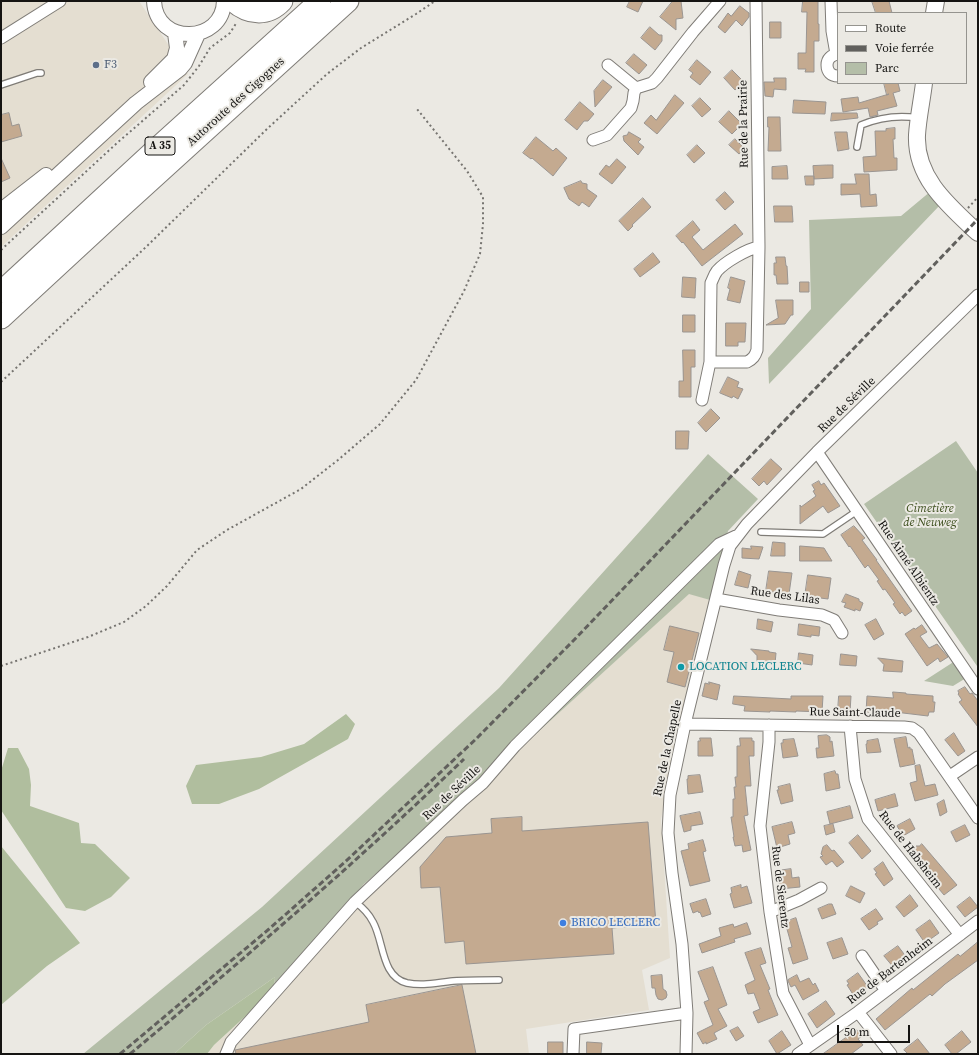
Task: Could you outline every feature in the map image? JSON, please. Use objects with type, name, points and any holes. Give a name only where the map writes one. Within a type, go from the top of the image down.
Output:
[{"type":"highway","points":[[238,5],[252,12],[266,11],[282,1]]},
{"type":"highway","name":"Autoroute des Cigognes","points":[[1,292],[148,156],[320,1]]},
{"type":"highway","name":"Autoroute des Cigognes","points":[[1,318],[348,1]]},
{"type":"main road","points":[[934,12],[936,1]]},
{"type":"main road","points":[[924,84],[917,145],[919,159],[933,188],[978,233]]},
{"type":"street","points":[[1,38],[60,1]]},
{"type":"street","points":[[154,1],[159,18],[166,26],[175,33],[183,34],[198,34],[207,30],[216,23],[221,14],[224,1]]},
{"type":"street","points":[[593,140],[607,135],[631,108],[636,88],[652,83],[657,78],[693,32],[720,1]]},
{"type":"street","name":"Rue de la Prairie","points":[[710,362],[747,362],[752,360],[757,350],[758,247],[756,1]]},
{"type":"street","points":[[831,1],[832,31],[837,50],[829,58],[827,66],[829,73],[837,76]]},
{"type":"street","points":[[136,103],[146,89],[174,59],[177,48],[175,33]]},
{"type":"street","points":[[1,227],[136,103],[180,69],[185,63],[198,34]]},
{"type":"street","points":[[608,65],[636,88]]},
{"type":"street","points":[[1,210],[50,172],[82,152]]},
{"type":"street","points":[[702,400],[710,362],[710,296],[714,276],[722,267],[745,251],[758,247]]},
{"type":"street","name":"Rue de Séville","points":[[226,1054],[231,1042],[355,902],[483,783],[515,746],[704,558],[735,538],[817,452],[978,295]]},
{"type":"street","name":"Rue Aimé Albientz","points":[[817,452],[978,689]]},
{"type":"street","name":"Rue de la Chapelle","points":[[686,1054],[687,1013],[682,944],[668,834],[670,795],[685,724],[716,599],[727,556],[735,538]]},
{"type":"street","name":"Rue des Lilas","points":[[716,599],[779,610],[822,614],[834,620],[842,633]]},
{"type":"street","name":"Rue Saint-Claude","points":[[685,724],[904,726],[912,728],[919,733],[978,818]]},
{"type":"street","name":"Rue de Sierentz","points":[[769,725],[769,742],[760,826],[770,912],[783,992],[810,1046]]},
{"type":"street","name":"Rue de Habsheim","points":[[850,726],[855,779],[868,819],[960,935]]},
{"type":"street","points":[[950,776],[978,757]]},
{"type":"street","points":[[770,912],[800,900],[821,888]]},
{"type":"street","name":"Rue de Bartenheim","points":[[798,1054],[858,1012],[978,921]]},
{"type":"street","points":[[862,956],[886,990]]},
{"type":"street","points":[[858,1012],[891,1054]]},
{"type":"street","points":[[573,1054],[574,1029],[687,1013]]},
{"type":"lane","points":[[1,85],[41,73]]},
{"type":"lane","points":[[857,148],[861,125],[874,120],[908,116],[919,118]]},
{"type":"lane","points":[[761,532],[823,534],[857,511]]},
{"type":"lane","points":[[355,902],[362,907],[373,921],[388,968],[399,980],[406,983],[417,984],[473,980],[499,980]]},
{"type":"path","points":[[1,382],[146,247],[268,128],[327,74],[361,48],[435,1]]},
{"type":"path","points":[[1,250],[117,143],[184,86],[210,48],[230,33],[238,5]]},
{"type":"path","points":[[1,666],[88,637],[124,622],[146,606],[167,586],[197,550],[227,530],[301,489],[338,460],[380,424],[416,380],[464,291],[480,254],[484,197],[467,172],[417,109]]},
{"type":"path","points":[[967,209],[978,197]]},
{"type":"shaded area","points":[[1,1],[139,1],[188,74],[1,247]]},
{"type":"shaded area","points":[[689,593],[710,600],[661,819],[670,958],[642,970],[649,1010],[526,1029],[529,1054],[207,1054],[214,1045],[274,990],[364,884],[538,732]]},
{"type":"green space","points":[[931,191],[941,204],[769,384],[768,358],[811,309],[809,220],[901,216]]},
{"type":"green space","name":"Cimetière de Neuweg","points":[[956,441],[978,473],[977,666],[864,504]]},
{"type":"green space","points":[[708,454],[758,499],[728,531],[710,600],[689,594],[538,732],[364,884],[274,990],[275,977],[206,1025],[174,1054],[83,1054],[262,907],[499,688]]},
{"type":"green space","points":[[955,661],[966,678],[953,686],[924,681]]},
{"type":"green space","points":[[346,714],[355,724],[348,739],[259,789],[219,804],[192,804],[186,786],[196,765],[261,757],[304,744]]},
{"type":"green space","points":[[8,748],[18,748],[29,769],[31,785],[30,806],[79,823],[81,843],[95,844],[130,878],[111,897],[85,911],[66,908],[1,810],[1,771]]},
{"type":"green space","points":[[1,846],[80,943],[47,966],[1,1005]]},
{"type":"green space","points":[[275,977],[274,990],[214,1045],[207,1054],[174,1054],[206,1025]]},
{"type":"building","points":[[630,1],[643,1],[638,12],[627,7]]},
{"type":"building","points":[[673,1],[681,1],[683,18],[676,19],[676,30],[660,17]]},
{"type":"building","points":[[803,1],[818,1],[819,41],[814,41],[814,72],[805,72],[806,69],[798,69],[798,53],[806,53],[807,12],[802,12]]},
{"type":"building","points":[[872,1],[889,1],[892,12],[876,12]]},
{"type":"building","points":[[740,6],[749,13],[749,17],[742,26],[736,20],[725,33],[718,27],[728,13],[731,16]]},
{"type":"building","points":[[770,22],[781,22],[781,38],[770,38]]},
{"type":"building","points":[[650,27],[659,35],[662,35],[662,41],[655,50],[641,38]]},
{"type":"building","points":[[634,54],[647,65],[639,74],[626,63]]},
{"type":"building","points":[[697,60],[711,72],[700,85],[690,77],[693,73],[689,70]]},
{"type":"building","points":[[732,70],[744,82],[735,90],[724,78]]},
{"type":"building","points":[[774,78],[786,78],[786,90],[774,89],[773,97],[765,96],[764,82],[774,82]]},
{"type":"building","points":[[603,80],[612,87],[595,107],[594,91]]},
{"type":"building","points":[[884,84],[898,84],[900,91],[893,93],[897,106],[877,111],[878,115],[870,117],[868,108],[843,112],[841,99],[858,97],[859,103],[887,95]]},
{"type":"building","points":[[675,95],[684,103],[657,134],[644,123],[651,115],[656,120]]},
{"type":"building","points":[[700,98],[711,109],[702,117],[692,106]]},
{"type":"building","points":[[794,100],[826,102],[825,114],[793,113]]},
{"type":"building","points":[[580,102],[594,114],[588,121],[584,121],[577,130],[565,120]]},
{"type":"building","points":[[729,111],[742,124],[732,134],[719,122]]},
{"type":"building","points":[[9,113],[12,126],[19,124],[22,136],[1,142],[1,115]]},
{"type":"building","points":[[832,113],[857,113],[858,118],[831,121]]},
{"type":"building","points":[[768,117],[780,117],[781,151],[768,151]]},
{"type":"building","points":[[895,128],[895,139],[893,139],[894,158],[897,158],[897,170],[864,172],[863,157],[876,156],[875,131],[886,131],[886,129]]},
{"type":"building","points":[[629,132],[641,139],[638,142],[644,147],[638,155],[624,141],[623,136],[627,135]]},
{"type":"building","points":[[835,132],[847,132],[849,149],[838,151]]},
{"type":"building","points":[[536,137],[553,151],[556,148],[567,158],[553,176],[532,158],[531,159],[523,153]]},
{"type":"building","points":[[735,139],[745,149],[739,154],[729,145]]},
{"type":"building","points":[[697,145],[705,153],[694,163],[687,155]]},
{"type":"building","points":[[1,158],[10,178],[1,182]]},
{"type":"building","points":[[617,159],[626,167],[612,184],[599,174],[606,165],[609,167]]},
{"type":"building","points":[[833,165],[833,178],[814,179],[813,166]]},
{"type":"building","points":[[787,166],[788,179],[772,179],[772,167]]},
{"type":"building","points":[[855,174],[869,174],[870,195],[876,194],[877,206],[861,207],[860,194],[841,195],[841,184],[856,184]]},
{"type":"building","points":[[805,176],[814,176],[814,185],[806,185]]},
{"type":"building","points":[[581,181],[582,183],[587,184],[587,189],[597,196],[589,207],[582,202],[579,206],[569,199],[564,188]]},
{"type":"building","points":[[725,192],[734,202],[725,210],[716,200]]},
{"type":"building","points":[[643,198],[651,207],[632,225],[633,226],[628,231],[619,221]]},
{"type":"building","points":[[774,206],[792,206],[793,222],[775,222]]},
{"type":"building","points":[[693,221],[700,230],[692,237],[703,250],[735,224],[743,234],[702,266],[683,242],[682,243],[676,236]]},
{"type":"building","points":[[653,253],[660,262],[640,277],[634,269]]},
{"type":"building","points":[[776,257],[785,257],[788,284],[777,284],[776,275],[774,275],[774,263],[776,263]]},
{"type":"building","points":[[683,277],[696,278],[695,298],[682,297]]},
{"type":"building","points":[[731,277],[745,281],[740,303],[727,300]]},
{"type":"building","points":[[800,282],[809,282],[809,292],[800,292]]},
{"type":"building","points":[[776,300],[793,300],[793,315],[791,315],[785,324],[766,325],[778,318]]},
{"type":"building","points":[[683,315],[695,315],[695,332],[683,332]]},
{"type":"building","points":[[726,323],[746,323],[745,342],[738,342],[738,346],[726,346]]},
{"type":"building","points":[[683,350],[695,350],[695,367],[691,367],[691,397],[679,397],[679,381],[683,381]]},
{"type":"building","points":[[728,377],[739,382],[737,387],[743,389],[738,399],[733,396],[732,398],[720,393]]},
{"type":"building","points":[[711,409],[720,418],[706,432],[698,423]]},
{"type":"building","points":[[676,431],[689,431],[688,449],[676,449]]},
{"type":"building","points":[[771,459],[782,469],[767,485],[764,481],[759,486],[752,479]]},
{"type":"building","points":[[819,481],[821,485],[824,483],[840,506],[828,513],[823,506],[800,524],[800,505],[801,507],[816,496],[812,485]]},
{"type":"building","points":[[854,526],[865,538],[862,540],[912,611],[905,616],[902,612],[900,614],[893,604],[895,603],[885,589],[883,590],[877,581],[879,580],[868,565],[865,568],[841,535]]},
{"type":"building","points":[[773,542],[785,543],[785,556],[771,556]]},
{"type":"building","points":[[751,546],[763,547],[759,559],[742,558],[742,548],[751,549]]},
{"type":"building","points":[[800,546],[824,548],[832,561],[800,561]]},
{"type":"building","points":[[739,571],[751,575],[748,588],[735,585]]},
{"type":"building","points":[[769,571],[792,573],[789,594],[766,591]]},
{"type":"building","points":[[808,575],[831,578],[828,599],[805,596]]},
{"type":"building","points":[[846,594],[859,599],[859,601],[863,603],[860,611],[855,609],[855,611],[844,607],[846,603],[842,602]]},
{"type":"building","points":[[758,619],[773,622],[771,632],[757,629]]},
{"type":"building","points":[[876,619],[884,634],[874,640],[865,625]]},
{"type":"building","points":[[799,624],[820,627],[819,636],[811,635],[811,637],[798,635]]},
{"type":"building","points":[[922,625],[927,632],[920,636],[929,648],[937,644],[948,657],[940,662],[938,658],[927,666],[905,634]]},
{"type":"building","name":"LOCATION LECLERC","points":[[670,626],[699,633],[685,687],[667,682],[674,652],[664,650]]},
{"type":"building","points":[[751,649],[776,653],[775,664],[757,662],[757,656]]},
{"type":"building","points":[[799,653],[813,655],[812,665],[798,663]]},
{"type":"building","points":[[841,654],[857,656],[856,666],[840,665]]},
{"type":"building","points":[[878,658],[903,661],[902,672],[883,671],[884,665]]},
{"type":"building","points":[[709,682],[720,685],[717,700],[702,696],[705,683],[709,684]]},
{"type":"building","points":[[965,687],[978,701],[978,727],[959,702],[962,700],[958,694],[958,691]]},
{"type":"building","points":[[893,692],[933,696],[933,702],[935,702],[934,712],[929,712],[928,716],[878,710],[878,713],[866,712],[867,696],[893,698]]},
{"type":"building","points":[[734,696],[791,699],[791,696],[823,696],[822,712],[744,711],[745,706],[733,704]]},
{"type":"building","points":[[839,696],[851,696],[850,712],[838,711]]},
{"type":"building","points":[[954,733],[965,751],[958,756],[945,740]]},
{"type":"building","points":[[827,735],[830,737],[830,742],[832,741],[834,756],[817,758],[816,748],[819,748],[818,736]]},
{"type":"building","points":[[906,737],[908,748],[910,747],[910,749],[912,749],[915,764],[900,767],[894,739]]},
{"type":"building","points":[[700,738],[711,738],[713,756],[698,756],[698,741],[700,741]]},
{"type":"building","points":[[740,738],[752,738],[752,741],[754,741],[754,756],[749,756],[751,786],[745,786],[748,815],[744,816],[751,850],[743,852],[742,845],[735,846],[731,817],[733,817],[733,799],[735,799],[735,777],[737,777],[737,746],[740,746]]},
{"type":"building","points":[[794,739],[798,756],[783,758],[781,743],[783,743],[783,740]]},
{"type":"building","points":[[878,739],[881,752],[867,753],[867,741]]},
{"type":"building","points":[[920,765],[925,786],[935,784],[938,795],[915,801],[910,783],[917,781],[915,766]]},
{"type":"building","points":[[835,771],[836,774],[838,774],[840,788],[826,791],[824,774]]},
{"type":"building","points":[[700,775],[703,792],[688,794],[688,776]]},
{"type":"building","points":[[790,784],[793,801],[781,804],[777,790],[779,790],[778,787]]},
{"type":"building","points":[[895,794],[898,806],[878,811],[875,800]]},
{"type":"building","points":[[944,800],[947,812],[940,816],[937,804]]},
{"type":"building","points":[[850,806],[853,818],[830,824],[827,812]]},
{"type":"building","points":[[700,812],[703,824],[691,826],[691,830],[684,832],[680,816]]},
{"type":"building","points":[[522,817],[522,831],[648,822],[656,924],[612,928],[614,954],[466,964],[464,941],[445,943],[440,887],[421,888],[420,867],[446,837],[492,833],[491,819]]},
{"type":"building","points":[[910,819],[915,829],[903,836],[897,826]]},
{"type":"building","points":[[792,822],[795,833],[788,835],[790,844],[777,848],[772,827]]},
{"type":"building","points":[[833,824],[835,832],[826,835],[824,826]]},
{"type":"building","points":[[965,825],[970,835],[956,842],[951,832]]},
{"type":"building","points":[[858,835],[871,851],[862,859],[849,843]]},
{"type":"building","points":[[703,840],[706,851],[703,852],[710,881],[690,886],[681,851],[689,849],[688,844]]},
{"type":"building","points":[[922,844],[957,885],[944,895],[934,883],[938,879],[926,864],[924,865],[921,862],[919,864],[912,856],[912,852],[916,846]]},
{"type":"building","points":[[827,845],[832,851],[834,850],[844,862],[837,867],[832,861],[826,865],[820,857],[823,856],[821,854],[823,847]]},
{"type":"building","points":[[883,862],[893,879],[884,886],[875,874],[877,873],[874,869]]},
{"type":"building","points":[[791,869],[792,878],[799,877],[800,887],[780,889],[777,871]]},
{"type":"building","points":[[741,885],[741,888],[747,886],[752,903],[734,908],[730,894],[732,893],[731,888]]},
{"type":"building","points":[[851,886],[865,893],[860,903],[846,896]]},
{"type":"building","points":[[910,895],[918,906],[904,917],[896,907]]},
{"type":"building","points":[[970,897],[978,907],[965,917],[957,907]]},
{"type":"building","points":[[706,899],[711,914],[702,917],[698,911],[693,913],[690,904]]},
{"type":"building","points":[[832,904],[836,914],[822,919],[818,909]]},
{"type":"building","points":[[876,909],[883,919],[877,922],[878,924],[869,930],[861,919]]},
{"type":"building","points":[[796,918],[808,959],[793,964],[788,948],[792,947],[785,922]]},
{"type":"building","points":[[930,920],[939,933],[925,943],[916,930]]},
{"type":"building","points":[[747,923],[751,934],[734,939],[735,942],[702,953],[699,944],[721,936],[719,928],[733,924],[734,927]]},
{"type":"building","points":[[842,938],[848,954],[833,959],[827,943]]},
{"type":"building","points":[[978,942],[978,960],[945,984],[932,996],[930,994],[885,1030],[876,1019],[912,988],[913,990],[958,954],[960,956]]},
{"type":"building","points":[[898,946],[907,958],[894,968],[884,956]]},
{"type":"building","points":[[761,948],[766,963],[760,965],[770,989],[768,990],[778,1015],[758,1023],[753,1012],[760,1009],[754,993],[748,994],[745,985],[755,980],[745,953]]},
{"type":"building","points":[[713,967],[727,1005],[718,1009],[727,1026],[714,1033],[717,1039],[703,1044],[697,1033],[713,1025],[704,1002],[709,1000],[698,972]]},
{"type":"building","points":[[858,973],[868,987],[854,996],[847,985],[849,984],[847,981]]},
{"type":"building","points":[[662,975],[663,989],[666,991],[667,995],[666,998],[662,1000],[658,999],[655,988],[652,988],[651,976]]},
{"type":"building","points":[[797,975],[800,982],[809,978],[813,985],[815,983],[819,991],[803,1000],[795,985],[791,987],[788,981]]},
{"type":"building","points":[[462,985],[476,1054],[236,1054],[235,1050],[369,1022],[366,1005]]},
{"type":"building","points":[[826,1001],[835,1014],[817,1028],[808,1014]]},
{"type":"building","points":[[738,1027],[744,1036],[736,1041],[730,1031]]},
{"type":"building","points":[[857,1030],[862,1036],[858,1039],[863,1045],[851,1054],[823,1054]]},
{"type":"building","points":[[782,1031],[791,1045],[777,1054],[769,1041]]},
{"type":"building","points":[[962,1031],[971,1042],[956,1054],[952,1054],[945,1045]]},
{"type":"building","points":[[918,1039],[930,1054],[908,1054],[904,1050]]},
{"type":"building","points":[[548,1042],[563,1042],[563,1054],[548,1054]]},
{"type":"building","points":[[587,1042],[602,1043],[601,1054],[587,1054]]},
{"type":"railway","points":[[120,1054],[269,929],[345,862],[476,739],[574,640],[978,219]]},
{"type":"railway","points":[[130,1054],[300,910],[464,759]]},
{"type":"place","name":"F3","points":[[96,65]]},
{"type":"place","name":"LOCATION LECLERC","points":[[681,667]]},
{"type":"place","name":"BRICO LECLERC","points":[[563,923]]}]
